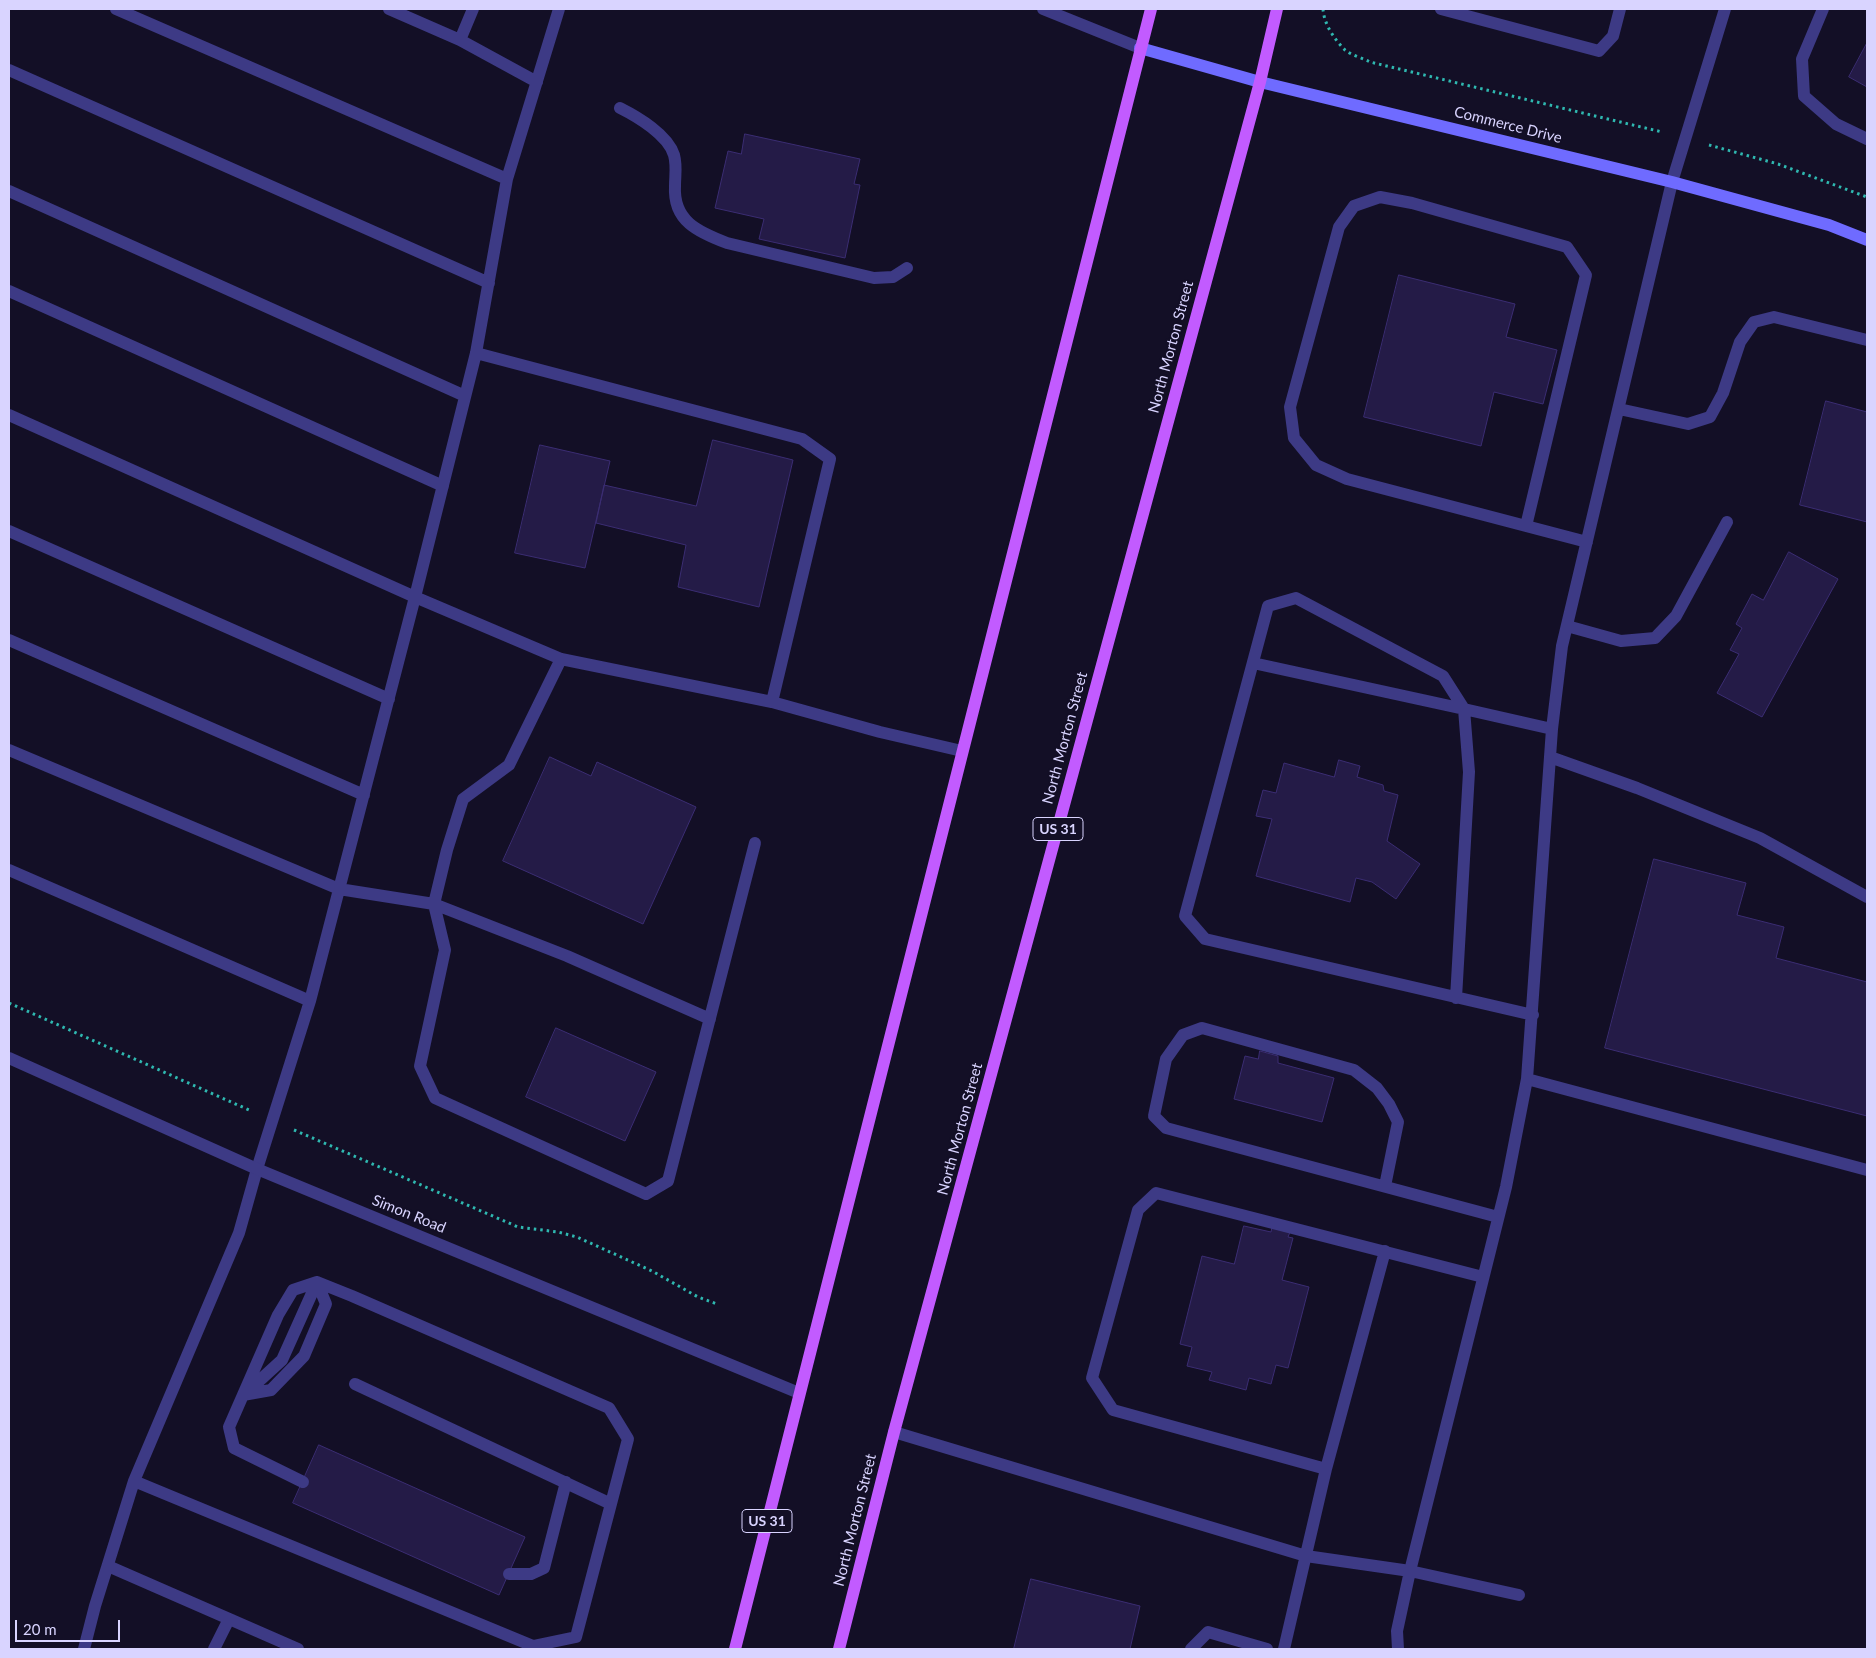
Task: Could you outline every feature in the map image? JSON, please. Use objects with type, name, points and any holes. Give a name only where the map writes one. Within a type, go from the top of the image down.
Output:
[{"type":"main road","name":"US 31","points":[[735,1649],[1151,9]]},
{"type":"main road","name":"North Morton Street","points":[[839,1649],[894,1432],[1260,82],[1277,9]]},
{"type":"street","points":[[116,9],[507,179]]},
{"type":"street","points":[[389,9],[460,40],[537,82]]},
{"type":"street","points":[[460,40],[473,9]]},
{"type":"street","points":[[84,1649],[134,1481],[239,1233],[310,1000],[389,699],[476,353],[507,179],[559,9]]},
{"type":"street","points":[[1043,9],[1140,48]]},
{"type":"street","points":[[1441,9],[1598,51],[1613,36],[1620,9]]},
{"type":"street","points":[[1398,1649],[1397,1631],[1410,1571],[1498,1217],[1527,1079],[1552,728],[1562,646],[1672,182],[1725,9]]},
{"type":"street","points":[[1823,9],[1802,59],[1804,96],[1836,124],[1867,139]]},
{"type":"street","name":"Commerce Drive","points":[[1140,48],[1260,82],[1672,182],[1829,225],[1867,240]]},
{"type":"street","points":[[9,70],[489,283]]},
{"type":"street","points":[[620,108],[641,119],[663,138],[674,154],[677,171],[675,201],[680,213],[691,226],[704,234],[727,243],[874,278],[893,277],[907,268]]},
{"type":"street","points":[[9,190],[465,396]]},
{"type":"street","points":[[1526,526],[1586,275],[1567,247],[1412,202],[1380,197],[1354,206],[1339,227],[1290,407],[1294,438],[1316,465],[1347,479],[1526,526],[1587,542]]},
{"type":"street","points":[[9,291],[443,486]]},
{"type":"street","points":[[1619,409],[1688,424],[1710,417],[1723,393],[1740,342],[1754,322],[1774,318],[1867,340]]},
{"type":"street","points":[[476,353],[802,439],[830,459],[772,702]]},
{"type":"street","points":[[9,415],[415,597],[561,659],[772,702],[880,732],[962,751]]},
{"type":"street","points":[[1566,626],[1621,641],[1655,638],[1676,616],[1727,522]]},
{"type":"street","points":[[9,531],[389,699]]},
{"type":"street","points":[[1456,998],[1469,772],[1464,709],[1443,676],[1296,598],[1268,606],[1185,916],[1205,940],[1456,998],[1532,1015]]},
{"type":"street","points":[[9,640],[364,795]]},
{"type":"street","points":[[561,659],[509,766],[463,798],[447,850],[434,904],[445,950],[420,1066],[435,1098],[646,1194],[668,1181],[755,842]]},
{"type":"street","points":[[1253,663],[1552,728]]},
{"type":"street","points":[[9,750],[339,889],[434,904],[567,956],[710,1019]]},
{"type":"street","points":[[1550,757],[1637,788],[1760,838],[1867,897]]},
{"type":"street","points":[[9,870],[310,1000]]},
{"type":"street","points":[[1385,1186],[1398,1122],[1389,1104],[1377,1088],[1354,1070],[1202,1028],[1183,1035],[1166,1059],[1154,1116],[1166,1128],[1498,1217]]},
{"type":"street","name":"Simon Road","points":[[9,1058],[257,1169],[799,1393]]},
{"type":"street","points":[[1527,1079],[1867,1170]]},
{"type":"street","points":[[1326,1469],[1113,1410],[1092,1378],[1138,1210],[1156,1193],[1483,1277]]},
{"type":"street","points":[[1284,1649],[1326,1469],[1385,1252]]},
{"type":"street","points":[[134,1481],[533,1646],[576,1637],[628,1439],[609,1408],[318,1282],[293,1290],[278,1315],[229,1427],[234,1448],[303,1482]]},
{"type":"street","points":[[243,1395],[282,1360],[318,1282]]},
{"type":"street","points":[[243,1395],[271,1390],[304,1356],[326,1304],[318,1282]]},
{"type":"street","points":[[355,1384],[611,1504]]},
{"type":"street","points":[[894,1432],[1306,1556],[1410,1571],[1519,1594]]},
{"type":"street","points":[[509,1574],[531,1574],[544,1568],[566,1482]]},
{"type":"street","points":[[108,1566],[298,1649]]},
{"type":"street","points":[[214,1649],[229,1619]]},
{"type":"street","points":[[1192,1649],[1208,1632],[1267,1649]]},
{"type":"path","points":[[1323,9],[1330,32],[1346,51],[1370,62],[1686,138],[1778,164],[1867,197]]},
{"type":"path","points":[[9,1004],[162,1071]]},
{"type":"path","points":[[376,1166],[518,1227],[577,1236],[652,1271],[698,1297],[717,1304]]},
{"type":"building","points":[[1867,43],[1867,87],[1849,77]]},
{"type":"building","points":[[745,134],[860,159],[854,184],[860,185],[845,258],[759,239],[764,219],[715,208],[728,151],[741,154]]},
{"type":"building","points":[[1399,275],[1515,304],[1506,337],[1557,350],[1543,404],[1494,392],[1481,446],[1364,417]]},
{"type":"building","points":[[1826,401],[1867,412],[1867,522],[1800,505]]},
{"type":"building","points":[[713,440],[793,460],[759,607],[678,587],[686,545],[596,523],[604,485],[696,506]]},
{"type":"building","points":[[540,445],[610,461],[585,568],[515,553]]},
{"type":"building","points":[[1789,552],[1838,579],[1762,717],[1717,693],[1739,654],[1730,650],[1742,628],[1736,624],[1752,594],[1763,600]]},
{"type":"building","points":[[550,757],[591,776],[597,762],[696,807],[643,924],[503,861]]},
{"type":"building","points":[[1339,760],[1360,766],[1357,777],[1383,785],[1384,791],[1398,795],[1387,841],[1420,864],[1396,899],[1372,882],[1356,878],[1350,902],[1256,876],[1272,819],[1256,816],[1263,790],[1276,793],[1284,763],[1334,777]]},
{"type":"building","points":[[1654,859],[1746,883],[1737,915],[1784,927],[1776,958],[1867,982],[1867,1116],[1605,1048]]},
{"type":"building","points":[[556,1028],[656,1072],[625,1141],[526,1097]]},
{"type":"building","points":[[1260,1051],[1278,1056],[1278,1063],[1334,1078],[1322,1122],[1234,1099],[1245,1056],[1258,1059]]},
{"type":"building","points":[[1244,1226],[1271,1232],[1272,1227],[1290,1232],[1288,1237],[1293,1238],[1282,1280],[1309,1287],[1288,1368],[1276,1365],[1271,1384],[1249,1378],[1246,1390],[1209,1380],[1212,1372],[1187,1366],[1192,1347],[1180,1344],[1202,1256],[1234,1264]]},
{"type":"building","points":[[319,1445],[525,1537],[499,1595],[293,1503]]},
{"type":"building","points":[[1031,1579],[1140,1606],[1130,1649],[1014,1649]]}]
